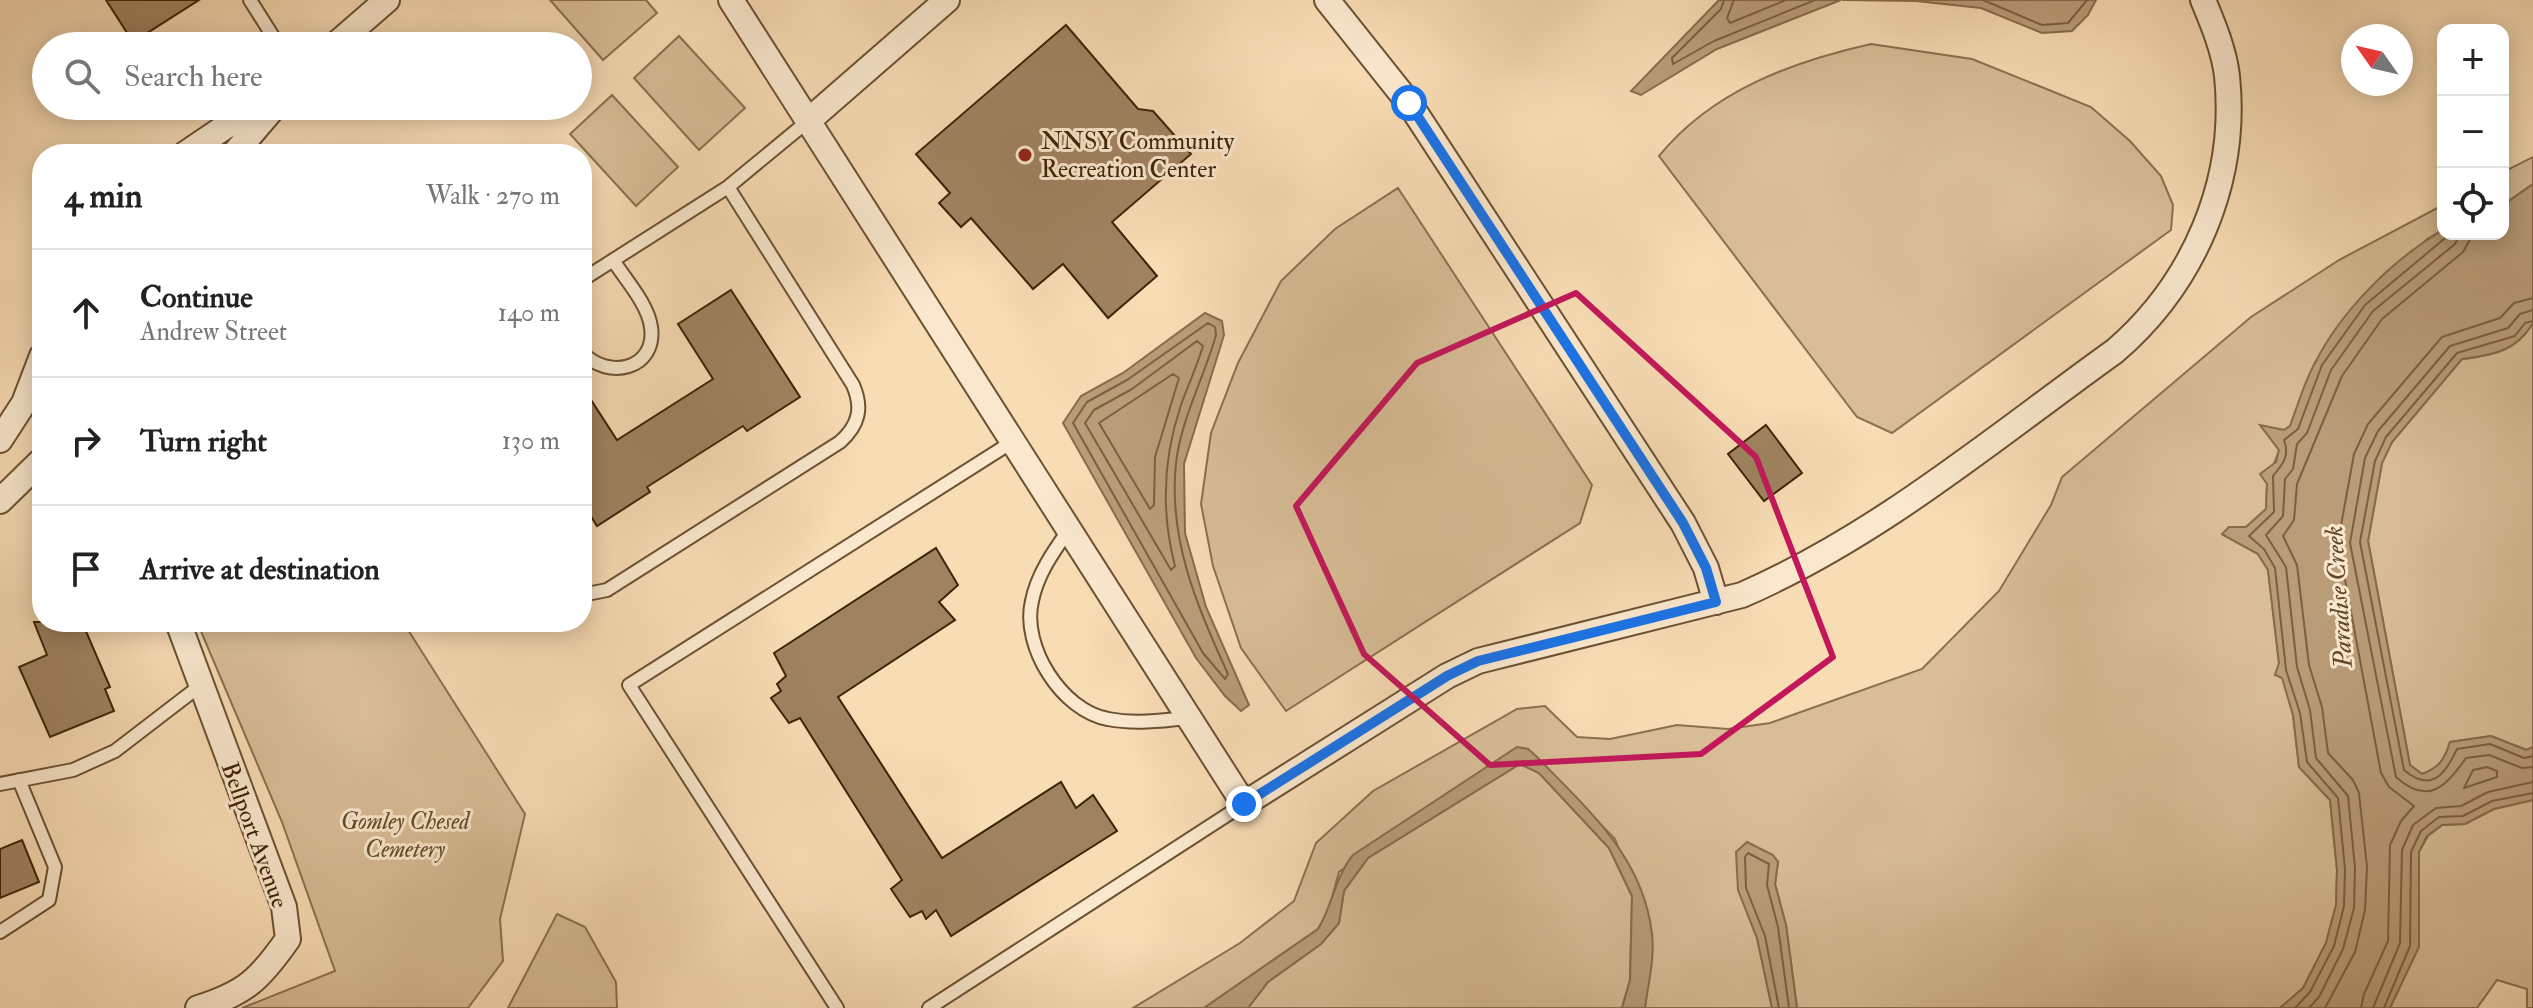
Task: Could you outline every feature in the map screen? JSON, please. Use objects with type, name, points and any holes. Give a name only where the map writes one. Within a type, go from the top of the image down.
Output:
[{"type":"street","points":[[350,32],[387,0]]},
{"type":"street","points":[[731,0],[1244,804],[1447,676],[1478,661],[1716,602],[1781,578],[1837,549],[2115,351],[2161,306],[2200,241],[2216,200],[2226,154],[2227,74],[2203,0]]},
{"type":"street","points":[[808,121],[947,0]]},
{"type":"street","points":[[1327,0],[1409,103],[1683,523],[1706,568],[1716,602]]},
{"type":"street","points":[[200,144],[235,120]]},
{"type":"street","points":[[243,144],[263,120]]},
{"type":"street","points":[[0,440],[32,410]]},
{"type":"street","points":[[0,501],[32,470]]},
{"type":"street","name":"Bellport Avenue","points":[[182,632],[284,907],[288,939],[261,977],[219,1001],[198,1008]]},
{"type":"lane","points":[[250,0],[270,32]]},
{"type":"lane","points":[[592,274],[728,187],[808,121]]},
{"type":"lane","points":[[592,593],[607,590],[840,442],[857,422],[860,410],[853,385],[728,187]]},
{"type":"lane","points":[[592,362],[615,370],[639,360],[647,350],[651,324],[613,260]]},
{"type":"lane","points":[[837,1008],[629,685],[1012,442]]},
{"type":"lane","points":[[1068,531],[1049,556],[1031,603],[1036,652],[1062,694],[1105,719],[1155,721],[1187,718]]},
{"type":"lane","points":[[0,784],[73,770],[115,751],[201,685]]},
{"type":"lane","points":[[0,932],[49,900],[55,867],[19,780]]},
{"type":"lane","points":[[929,1008],[1244,804]]},
{"type":"highlighted area","points":[[1576,293],[1756,457],[1833,657],[1701,754],[1490,765],[1364,654],[1296,506],[1417,363]]},
{"type":"green space","points":[[550,0],[646,0],[657,13],[603,60],[592,48],[592,32],[578,32]]},
{"type":"green space","points":[[679,36],[745,108],[699,150],[634,78]]},
{"type":"green space","points":[[1871,44],[1972,59],[2091,107],[2130,141],[2161,176],[2173,205],[2171,230],[1892,433],[1857,417],[1659,156],[1703,114],[1755,82],[1812,60]]},
{"type":"green space","points":[[612,95],[678,167],[636,206],[592,158],[592,144],[579,144],[570,134],[585,120],[592,120],[592,114]]},
{"type":"green space","points":[[2533,157],[2533,184],[2509,201],[2509,169]]},
{"type":"green space","points":[[1398,188],[1592,485],[1580,523],[1286,711],[1241,648],[1213,566],[1201,504],[1211,433],[1238,363],[1281,281],[1335,229]]},
{"type":"green space","points":[[2437,208],[2437,233],[2427,239],[2315,362],[2290,426],[2284,430],[2261,426],[2279,450],[2267,483],[2266,509],[2246,527],[2229,527],[2223,535],[2258,554],[2268,570],[2279,663],[2293,715],[2299,767],[2330,800],[2337,870],[2336,905],[2326,943],[2303,988],[2280,1008],[1797,1008],[1786,925],[1775,884],[1778,862],[1738,889],[1757,938],[1772,1008],[1645,1008],[1652,935],[1615,839],[1528,749],[1339,872],[1328,912],[1318,929],[1204,1008],[1133,1008],[1240,943],[1294,901],[1316,843],[1373,791],[1517,709],[1545,706],[1577,737],[1610,739],[1677,725],[1728,729],[1770,723],[1922,669],[1999,591],[2051,505],[2062,477],[2251,317],[2339,260]]},
{"type":"green space","points":[[2533,323],[2533,747],[2527,750],[2491,736],[2450,742],[2440,762],[2422,774],[2410,765],[2368,541],[2382,463],[2392,442],[2462,359],[2484,356],[2512,346]]},
{"type":"green space","name":"Gomley Chesed Cemetery","points":[[201,632],[409,632],[525,814],[500,919],[503,961],[468,1008],[242,1008],[335,971],[282,822]]},
{"type":"green space","points":[[1520,764],[1539,773],[1609,848],[1632,896],[1630,980],[1622,1008],[1248,1008],[1268,982],[1321,944],[1339,923],[1344,891],[1368,858]]},
{"type":"green space","points":[[2533,800],[2533,1008],[2527,1008],[2527,989],[2497,980],[2477,1008],[2390,1008],[2418,947],[2419,852],[2428,836],[2442,825],[2465,824],[2494,809]]},
{"type":"green space","points":[[557,914],[585,927],[616,982],[617,1008],[508,1008]]},
{"type":"water","points":[[1719,0],[1841,0],[1717,49],[1641,95],[1631,91]]},
{"type":"water","points":[[1842,0],[2096,0],[2088,15],[2072,31],[2042,33],[1981,8],[1916,1]]},
{"type":"water","name":"Paradise Creek","points":[[2533,184],[2533,323],[2512,346],[2484,356],[2462,359],[2392,442],[2382,463],[2368,541],[2410,765],[2422,774],[2440,762],[2450,742],[2491,736],[2526,750],[2533,747],[2533,800],[2494,809],[2465,824],[2442,825],[2427,836],[2419,852],[2419,947],[2390,1008],[2280,1008],[2303,988],[2326,943],[2336,905],[2337,870],[2330,800],[2299,767],[2293,715],[2282,678],[2275,675],[2279,663],[2268,570],[2258,554],[2222,534],[2229,527],[2246,527],[2266,509],[2267,484],[2260,474],[2276,462],[2279,450],[2260,425],[2284,430],[2290,426],[2311,370],[2339,324],[2354,306],[2387,271],[2437,234],[2437,240],[2509,240],[2509,201]]},
{"type":"water","points":[[1205,313],[1222,321],[1224,335],[1184,464],[1185,533],[1206,607],[1249,705],[1241,711],[1225,696],[1196,658],[1063,423],[1081,396],[1123,373]]},
{"type":"water","points":[[1517,747],[1528,749],[1536,756],[1593,815],[1625,857],[1637,881],[1647,906],[1653,943],[1645,1008],[1622,1008],[1630,980],[1632,896],[1609,848],[1539,773],[1520,764],[1368,858],[1344,891],[1339,923],[1321,944],[1268,982],[1248,1008],[1204,1008],[1318,929],[1342,872],[1353,855]]},
{"type":"water","points":[[1747,842],[1773,855],[1778,862],[1775,884],[1786,925],[1797,1008],[1772,1008],[1757,938],[1738,890],[1736,852]]},
{"type":"building","points":[[106,0],[199,0],[149,32],[127,32]]},
{"type":"building","points":[[1066,25],[1138,109],[1153,111],[1191,154],[1112,222],[1157,276],[1108,318],[1063,264],[1033,289],[971,218],[961,227],[939,203],[950,193],[916,154]]},
{"type":"building","points":[[731,290],[800,397],[747,431],[743,426],[647,487],[650,492],[597,526],[592,518],[592,401],[617,440],[713,379],[678,324]]},
{"type":"building","points":[[1766,425],[1802,473],[1764,501],[1728,454]]},
{"type":"building","points":[[936,548],[958,585],[939,602],[955,620],[838,697],[942,858],[1061,782],[1076,808],[1093,795],[1117,831],[951,936],[936,910],[926,919],[922,911],[910,917],[891,889],[902,880],[800,718],[789,723],[771,698],[781,691],[777,684],[786,676],[774,653]]},
{"type":"building","points":[[38,632],[86,632],[110,687],[105,689],[114,711],[50,737],[19,667],[47,655]]},
{"type":"building","points":[[22,840],[39,882],[0,898],[0,849]]},
{"type":"place","name":"NNSY Community Recreation Center","points":[[1025,155]]},
{"type":"route","points":[[1244,804],[1447,676],[1478,661],[1716,602],[1706,568],[1683,523],[1409,103]]}]
